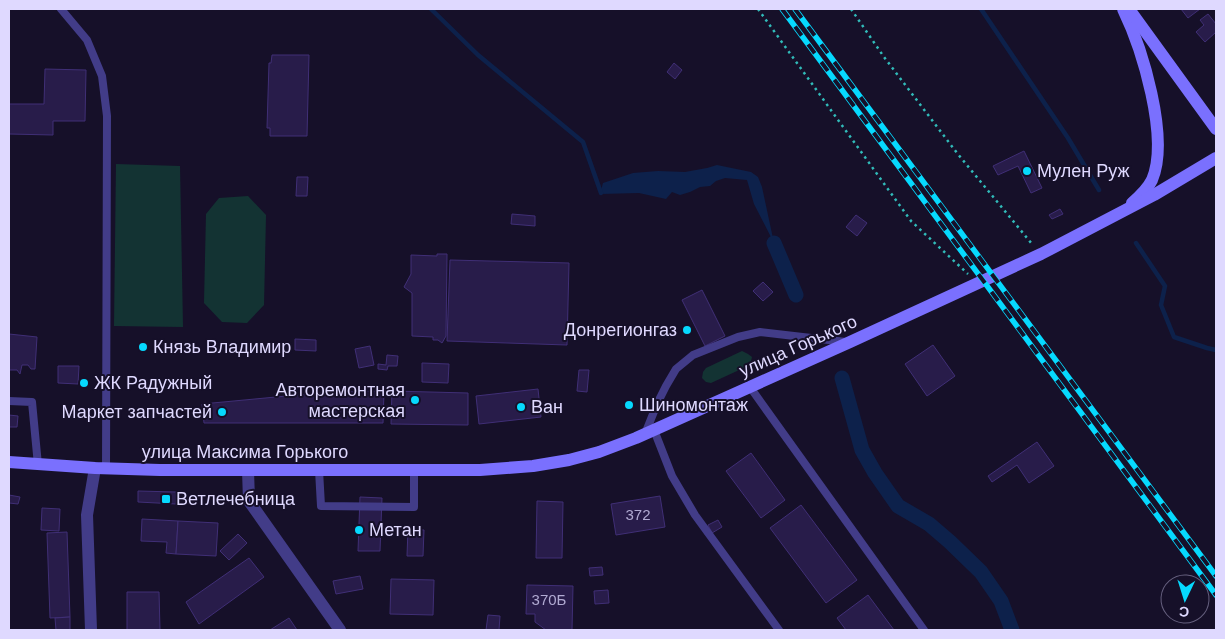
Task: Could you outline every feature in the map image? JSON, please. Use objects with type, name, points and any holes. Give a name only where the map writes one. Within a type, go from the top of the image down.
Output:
[{"type":"main road","points":[[1117,215],[1139,197],[1151,181],[1156,166],[1157,149],[1156,120],[1150,86],[1140,52],[1123,9]]},
{"type":"main road","points":[[1129,9],[1216,130]]},
{"type":"main road","points":[[1117,215],[1216,158]]},
{"type":"main road","name":"улица Горького","points":[[480,470],[533,466],[569,460],[599,452],[636,438],[1041,254],[1117,215]]},
{"type":"main road","name":"улица Максима Горького","points":[[9,462],[100,469],[480,470]]},
{"type":"street","points":[[91,630],[87,515],[100,469]]},
{"type":"street","points":[[248,470],[249,501],[340,630]]},
{"type":"lane","points":[[61,9],[87,40],[102,76],[108,116],[100,469]]},
{"type":"lane","points":[[779,630],[695,515],[672,476],[649,432],[653,413],[676,369],[693,355],[738,337],[760,332],[850,342]]},
{"type":"lane","points":[[750,387],[924,630]]},
{"type":"lane","points":[[9,401],[32,402],[38,465]]},
{"type":"lane","points":[[319,470],[321,506],[414,507],[414,470]]},
{"type":"path","points":[[758,9],[911,221],[978,283]]},
{"type":"path","points":[[850,9],[884,57],[952,145],[1041,254]]},
{"type":"green space","points":[[116,164],[180,166],[183,327],[114,326]]},
{"type":"green space","points":[[248,196],[266,215],[264,305],[247,323],[222,322],[204,303],[206,214],[219,198]]},
{"type":"green space","points":[[742,351],[752,357],[750,365],[711,383],[706,382],[702,378],[706,368]]},
{"type":"water","points":[[717,165],[751,172],[758,177],[762,187],[774,243],[754,204],[747,180],[725,178],[716,181],[710,186],[700,187],[680,195],[672,192],[666,199],[639,193],[600,194],[603,183],[633,173],[658,171],[685,172]]},
{"type":"building","points":[[1181,9],[1200,9],[1188,18]]},
{"type":"building","points":[[1208,14],[1216,24],[1216,32],[1205,42],[1196,32],[1204,25],[1200,20]]},
{"type":"building","points":[[272,55],[309,55],[307,136],[270,136],[270,128],[267,128],[269,63],[271,63]]},
{"type":"building","points":[[674,63],[682,70],[675,79],[667,72]]},
{"type":"building","points":[[45,69],[86,70],[85,121],[53,121],[53,135],[9,134],[9,104],[44,104]]},
{"type":"building","name":"Мулен Руж","points":[[1024,151],[1042,188],[1031,193],[1018,166],[998,175],[993,166]]},
{"type":"building","points":[[297,177],[308,177],[307,196],[296,196]]},
{"type":"building","points":[[1060,209],[1063,214],[1052,219],[1049,215]]},
{"type":"building","points":[[512,214],[535,216],[535,226],[511,224]]},
{"type":"building","points":[[856,215],[867,223],[857,236],[846,227]]},
{"type":"building","points":[[437,254],[447,254],[446,336],[442,343],[438,340],[433,340],[433,337],[412,336],[412,293],[404,287],[411,274],[411,255],[437,256]]},
{"type":"building","points":[[450,260],[569,263],[567,345],[447,341]]},
{"type":"building","points":[[763,282],[773,292],[763,301],[753,291]]},
{"type":"building","points":[[702,290],[725,336],[705,346],[682,300]]},
{"type":"building","points":[[9,334],[37,337],[35,369],[31,369],[28,365],[22,365],[20,374],[17,370],[9,370]]},
{"type":"building","points":[[295,339],[316,340],[316,351],[295,350]]},
{"type":"building","points":[[933,345],[955,376],[927,396],[905,364]]},
{"type":"building","points":[[370,346],[374,365],[359,368],[355,349]]},
{"type":"building","points":[[387,355],[398,356],[397,366],[388,366],[387,370],[378,369],[378,364],[386,365]]},
{"type":"building","points":[[422,363],[449,364],[448,383],[422,382]]},
{"type":"building","points":[[58,366],[79,366],[78,384],[58,383]]},
{"type":"building","points":[[579,370],[589,370],[587,392],[577,391]]},
{"type":"building","points":[[538,389],[541,417],[479,424],[476,396]]},
{"type":"building","points":[[384,391],[383,423],[204,423],[202,404],[329,392]]},
{"type":"building","points":[[392,391],[468,393],[468,425],[391,424]]},
{"type":"building","points":[[9,415],[18,416],[17,427],[9,427]]},
{"type":"building","points":[[1037,442],[1054,466],[1029,483],[1017,465],[992,482],[988,476]]},
{"type":"building","points":[[285,448],[298,448],[297,455],[285,455]]},
{"type":"building","points":[[751,453],[785,500],[761,518],[726,471]]},
{"type":"building","points":[[138,491],[176,492],[176,504],[138,502]]},
{"type":"building","points":[[9,495],[20,497],[18,504],[9,503]]},
{"type":"building","points":[[660,496],[665,527],[616,535],[611,504]]},
{"type":"building","points":[[360,497],[382,498],[380,551],[358,551]]},
{"type":"building","points":[[537,501],[563,502],[562,558],[536,558]]},
{"type":"building","points":[[801,505],[857,580],[826,603],[770,528]]},
{"type":"building","points":[[42,508],[60,509],[59,531],[41,530]]},
{"type":"building","points":[[142,519],[178,521],[176,554],[166,553],[167,542],[141,541]]},
{"type":"building","points":[[718,520],[722,527],[712,533],[708,525]]},
{"type":"building","points":[[178,521],[218,523],[216,556],[176,554]]},
{"type":"building","points":[[408,529],[424,530],[423,556],[407,556]]},
{"type":"building","points":[[67,532],[70,617],[50,618],[47,533]]},
{"type":"building","points":[[238,534],[247,543],[229,560],[220,551]]},
{"type":"building","points":[[249,558],[264,577],[199,624],[186,602]]},
{"type":"building","points":[[602,567],[603,575],[590,576],[589,568]]},
{"type":"building","points":[[360,576],[363,589],[336,594],[333,581]]},
{"type":"building","points":[[391,579],[434,580],[433,615],[390,614]]},
{"type":"building","points":[[527,585],[573,586],[572,630],[546,630],[535,622],[535,614],[526,614]]},
{"type":"building","points":[[608,590],[609,603],[595,604],[594,591]]},
{"type":"building","points":[[127,592],[159,592],[160,630],[127,630]]},
{"type":"building","points":[[868,595],[894,630],[846,630],[837,618]]},
{"type":"building","points":[[488,615],[500,616],[499,630],[486,630]]},
{"type":"building","points":[[70,617],[70,630],[56,630],[55,618]]},
{"type":"building","points":[[289,618],[297,630],[270,630]]},
{"type":"waterway","points":[[431,9],[478,55],[583,142],[601,193]]},
{"type":"waterway","points":[[981,9],[1068,138],[1099,190]]},
{"type":"waterway","points":[[774,243],[796,295]]},
{"type":"waterway","points":[[1136,243],[1165,286],[1161,305],[1174,337],[1216,350]]},
{"type":"waterway","points":[[842,378],[862,450],[875,473],[898,506],[929,524],[981,572],[1001,601],[1012,630]]},
{"type":"railway","points":[[782,9],[1216,595]]},
{"type":"railway","points":[[795,9],[1216,576]]},
{"type":"place","name":"Мулен Руж","points":[[1027,171]]},
{"type":"place","name":"Донрегионгаз","points":[[687,330]]},
{"type":"place","name":"Князь Владимир","points":[[143,347]]},
{"type":"place","name":"ЖК Радужный","points":[[84,383]]},
{"type":"place","name":"Авторемонтная мастерская","points":[[415,400]]},
{"type":"place","name":"Шиномонтаж","points":[[629,405]]},
{"type":"place","name":"Ван","points":[[521,407]]},
{"type":"place","name":"Маркет запчастей","points":[[222,412]]},
{"type":"place","name":"Ветлечебница","points":[[166,499]]},
{"type":"place","name":"Метан","points":[[359,530]]}]
